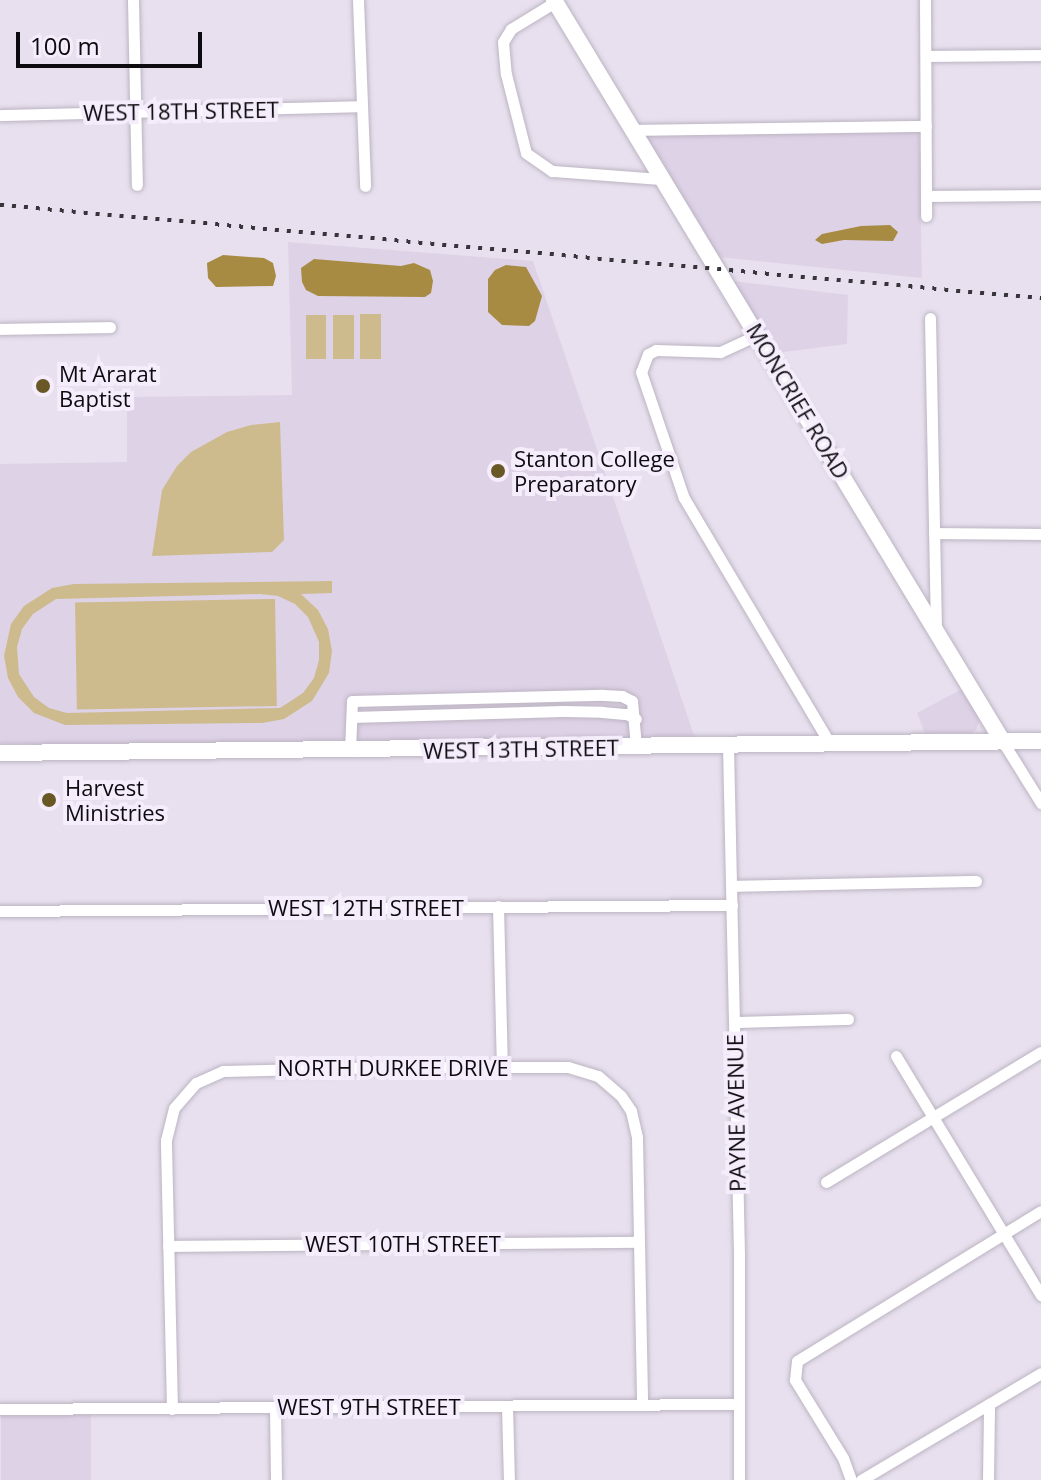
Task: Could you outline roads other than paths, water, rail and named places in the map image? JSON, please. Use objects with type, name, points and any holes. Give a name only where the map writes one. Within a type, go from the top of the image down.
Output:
[{"type":"street","points":[[133,0],[137,185]]},
{"type":"street","points":[[358,0],[365,186]]},
{"type":"street","points":[[925,0],[926,216]]},
{"type":"street","points":[[554,1],[511,29],[503,42],[506,74],[526,153],[552,171],[662,179]]},
{"type":"street","name":"MONCRIEF ROAD","points":[[554,1],[1041,803]]},
{"type":"street","points":[[927,56],[1041,55]]},
{"type":"street","name":"WEST 18TH STREET","points":[[0,115],[362,106]]},
{"type":"street","points":[[633,130],[926,126]]},
{"type":"street","points":[[928,196],[1041,195]]},
{"type":"street","points":[[930,318],[936,630]]},
{"type":"street","points":[[0,329],[110,327]]},
{"type":"street","points":[[757,335],[720,352],[656,350],[648,354],[641,372],[684,498],[830,744]]},
{"type":"street","points":[[934,533],[1041,534]]},
{"type":"street","points":[[350,751],[352,701],[603,695],[622,696],[632,701],[636,719],[636,747]]},
{"type":"street","points":[[352,717],[576,711],[627,714],[636,719]]},
{"type":"street","name":"WEST 13TH STREET","points":[[0,753],[1041,741]]},
{"type":"street","name":"PAYNE AVENUE","points":[[728,746],[739,1256],[739,1480]]},
{"type":"street","points":[[732,886],[976,881]]},
{"type":"street","name":"WEST 12TH STREET","points":[[0,911],[732,905]]},
{"type":"street","points":[[498,906],[502,1067]]},
{"type":"street","points":[[734,1022],[848,1019]]},
{"type":"street","points":[[826,1182],[1041,1052]]},
{"type":"street","points":[[896,1056],[1041,1295]]},
{"type":"street","name":"NORTH DURKEE DRIVE","points":[[168,1246],[168,1125],[181,1097],[208,1076],[239,1069],[568,1067],[598,1076],[610,1085],[631,1111],[636,1125],[638,1242]]},
{"type":"street","points":[[851,1480],[843,1458],[795,1380],[794,1368],[802,1356],[1041,1211]]},
{"type":"street","points":[[638,1242],[642,1405]]},
{"type":"street","name":"WEST 10TH STREET","points":[[168,1246],[638,1242]]},
{"type":"street","points":[[168,1246],[172,1409]]},
{"type":"street","points":[[861,1480],[1041,1373]]},
{"type":"street","name":"WEST 9TH STREET","points":[[0,1409],[737,1404]]},
{"type":"street","points":[[988,1480],[989,1404]]},
{"type":"street","points":[[507,1406],[509,1480]]},
{"type":"street","points":[[275,1408],[276,1480]]},
{"type":"railway","points":[[0,205],[1041,298]]},
{"type":"place","name":"Mt Ararat Baptist","points":[[43,386]]},
{"type":"place","name":"Stanton College Preparatory","points":[[498,471]]},
{"type":"place","name":"Harvest Ministries","points":[[49,800]]}]
